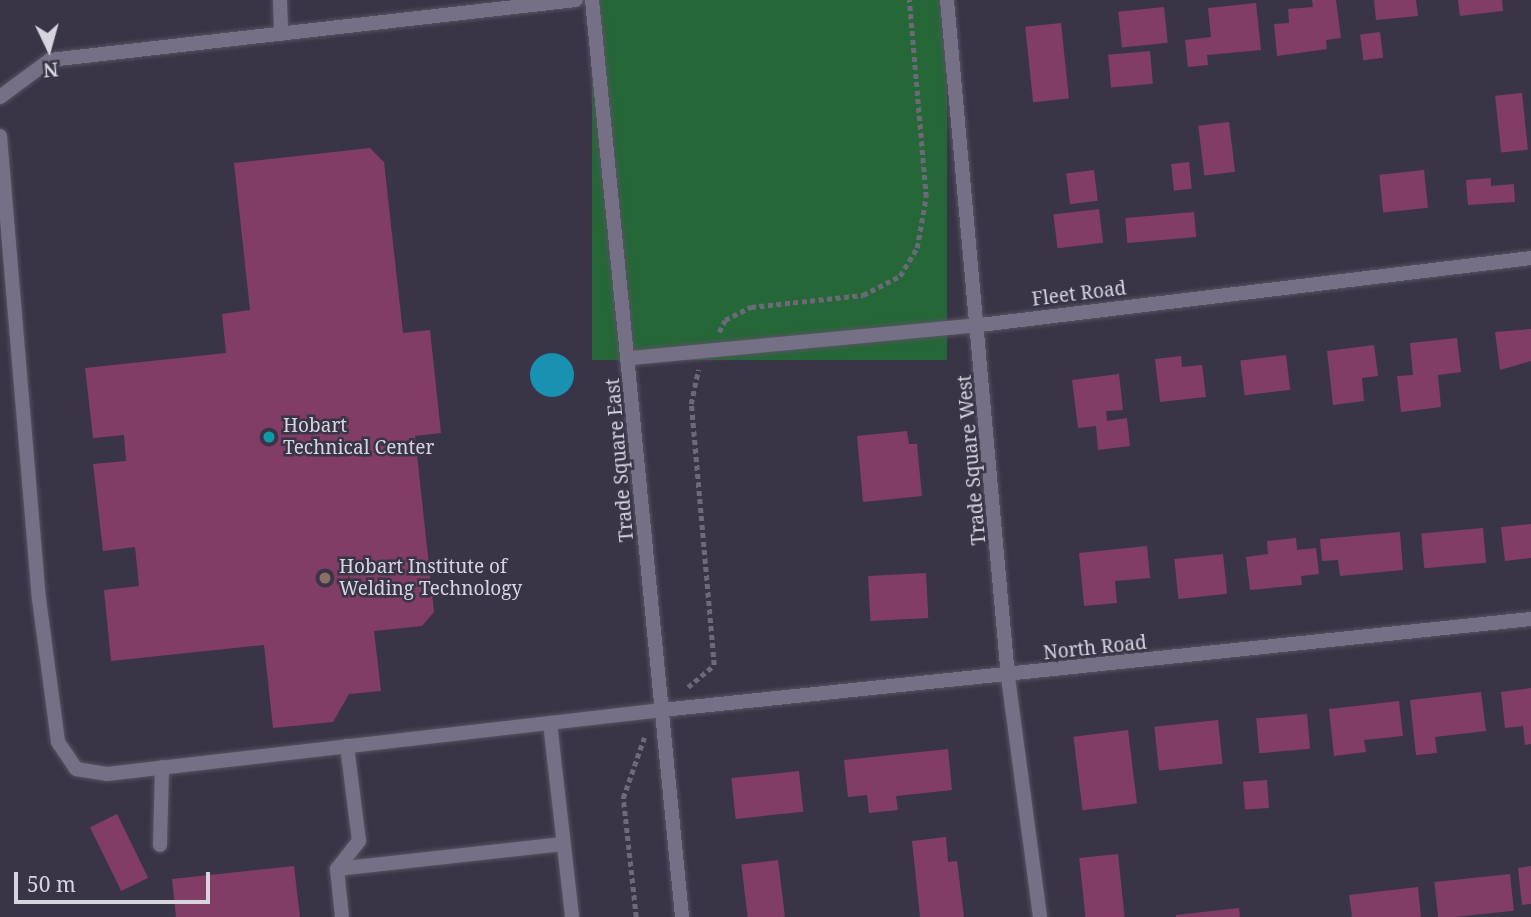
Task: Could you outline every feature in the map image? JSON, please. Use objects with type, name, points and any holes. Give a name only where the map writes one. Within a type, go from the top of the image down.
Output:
[{"type":"street","points":[[280,0],[281,34]]},
{"type":"street","points":[[0,97],[50,60],[576,0]]},
{"type":"street","name":"Trade Square East","points":[[592,0],[630,358],[682,917]]},
{"type":"street","name":"Trade Square West","points":[[947,0],[980,325],[1008,677],[1040,917]]},
{"type":"street","name":"North Road","points":[[0,136],[39,598],[58,742],[76,769],[107,774],[662,710],[1008,677],[1531,619]]},
{"type":"street","name":"Fleet Road","points":[[630,358],[980,325],[1531,258]]},
{"type":"street","points":[[550,723],[572,917]]},
{"type":"street","points":[[342,917],[337,869],[359,841],[347,746]]},
{"type":"street","points":[[160,845],[162,767]]},
{"type":"street","points":[[337,869],[563,844]]},
{"type":"path","points":[[636,917],[623,798],[633,756],[662,710],[714,665],[691,404],[708,351],[725,320],[751,307],[863,295],[900,276],[917,247],[926,197],[909,0]]},
{"type":"green space","points":[[592,0],[947,0],[947,360],[592,360]]},
{"type":"water","points":[[552,353],[567,360],[574,375],[567,390],[552,397],[537,390],[530,375],[537,360]]},
{"type":"building","points":[[1312,0],[1336,0],[1341,38],[1326,40],[1327,49],[1277,56],[1274,24],[1289,23],[1288,9],[1313,7]]},
{"type":"building","points":[[1374,0],[1416,0],[1418,16],[1376,20]]},
{"type":"building","points":[[1458,0],[1502,0],[1503,11],[1460,16]]},
{"type":"building","points":[[1256,3],[1261,50],[1207,55],[1208,65],[1188,67],[1185,40],[1211,37],[1208,8]]},
{"type":"building","points":[[1164,7],[1168,43],[1122,48],[1118,12]]},
{"type":"building","points":[[1061,23],[1069,99],[1033,102],[1025,27]]},
{"type":"building","points":[[1380,32],[1383,58],[1363,60],[1360,34]]},
{"type":"building","points":[[1150,51],[1153,84],[1111,88],[1108,55]]},
{"type":"building","points":[[1522,93],[1528,150],[1501,153],[1495,96]]},
{"type":"building","points":[[1229,122],[1235,172],[1204,175],[1198,126]]},
{"type":"building","name":"Hobart Technical Center","points":[[370,148],[384,162],[403,333],[430,330],[441,433],[415,436],[434,612],[422,626],[374,631],[381,691],[349,694],[333,722],[273,728],[264,645],[111,661],[104,590],[139,586],[135,547],[103,551],[93,464],[126,461],[124,435],[93,438],[85,368],[226,353],[222,314],[250,310],[234,163]]},
{"type":"building","points":[[1189,162],[1192,189],[1174,191],[1171,164]]},
{"type":"building","points":[[1094,170],[1098,201],[1070,204],[1066,173]]},
{"type":"building","points":[[1424,170],[1428,208],[1383,212],[1379,175]]},
{"type":"building","points":[[1491,178],[1491,186],[1514,184],[1515,202],[1468,205],[1466,180]]},
{"type":"building","points":[[1099,209],[1103,243],[1057,248],[1053,215]]},
{"type":"building","points":[[1194,212],[1196,237],[1127,243],[1125,218]]},
{"type":"building","points":[[1531,329],[1531,361],[1500,370],[1495,332]]},
{"type":"building","points":[[1457,338],[1461,372],[1438,375],[1441,407],[1401,412],[1397,376],[1413,375],[1410,343]]},
{"type":"building","points":[[1374,345],[1378,376],[1362,378],[1364,401],[1333,405],[1327,351]]},
{"type":"building","points":[[1286,355],[1290,390],[1245,395],[1240,361]]},
{"type":"building","points":[[1181,356],[1182,367],[1202,365],[1206,397],[1160,402],[1155,359]]},
{"type":"building","points":[[1119,374],[1123,410],[1106,411],[1107,421],[1127,418],[1130,446],[1098,450],[1096,426],[1078,428],[1072,380]]},
{"type":"building","points":[[907,431],[909,444],[917,444],[922,496],[863,502],[857,436]]},
{"type":"building","points":[[1531,524],[1531,558],[1505,561],[1501,527]]},
{"type":"building","points":[[1483,528],[1486,563],[1424,568],[1421,533]]},
{"type":"building","points":[[1400,532],[1403,570],[1340,576],[1338,560],[1322,561],[1320,539]]},
{"type":"building","points":[[1296,538],[1297,550],[1316,548],[1319,574],[1301,576],[1302,585],[1250,590],[1246,557],[1268,554],[1267,541]]},
{"type":"building","points":[[1147,546],[1150,578],[1115,581],[1117,603],[1084,606],[1079,553]]},
{"type":"building","points":[[1223,554],[1227,594],[1178,599],[1174,559]]},
{"type":"building","points":[[926,573],[928,618],[870,621],[868,576]]},
{"type":"building","points":[[1531,688],[1531,744],[1525,745],[1523,726],[1505,728],[1501,692]]},
{"type":"building","points":[[1481,692],[1486,731],[1435,737],[1437,753],[1416,755],[1410,700]]},
{"type":"building","points":[[1399,701],[1403,736],[1364,740],[1366,752],[1334,756],[1329,709]]},
{"type":"building","points":[[1307,714],[1310,749],[1259,753],[1256,718]]},
{"type":"building","points":[[1218,720],[1223,764],[1159,770],[1154,727]]},
{"type":"building","points":[[1128,730],[1137,803],[1082,810],[1073,737]]},
{"type":"building","points":[[948,749],[952,790],[896,796],[898,810],[869,813],[867,795],[848,797],[844,760]]},
{"type":"building","points":[[799,771],[803,812],[736,819],[731,778]]},
{"type":"building","points":[[1267,780],[1269,808],[1245,810],[1243,782]]},
{"type":"building","points":[[117,814],[148,878],[121,891],[90,827]]},
{"type":"building","points":[[946,837],[948,862],[957,861],[964,917],[920,917],[912,841]]},
{"type":"building","points":[[1118,854],[1125,917],[1085,917],[1079,858]]},
{"type":"building","points":[[778,860],[785,917],[748,917],[741,865]]},
{"type":"building","points":[[294,866],[300,917],[176,917],[172,879]]},
{"type":"building","points":[[1531,866],[1531,904],[1522,905],[1518,868]]},
{"type":"building","points":[[1510,874],[1514,911],[1438,917],[1434,882]]},
{"type":"building","points":[[1418,887],[1421,917],[1352,917],[1349,895]]},
{"type":"building","points":[[1239,908],[1240,917],[1176,917],[1176,915]]},
{"type":"place","name":"Hobart Technical Center","points":[[269,437]]},
{"type":"place","name":"Hobart Institute of Welding Technology","points":[[325,578]]}]
